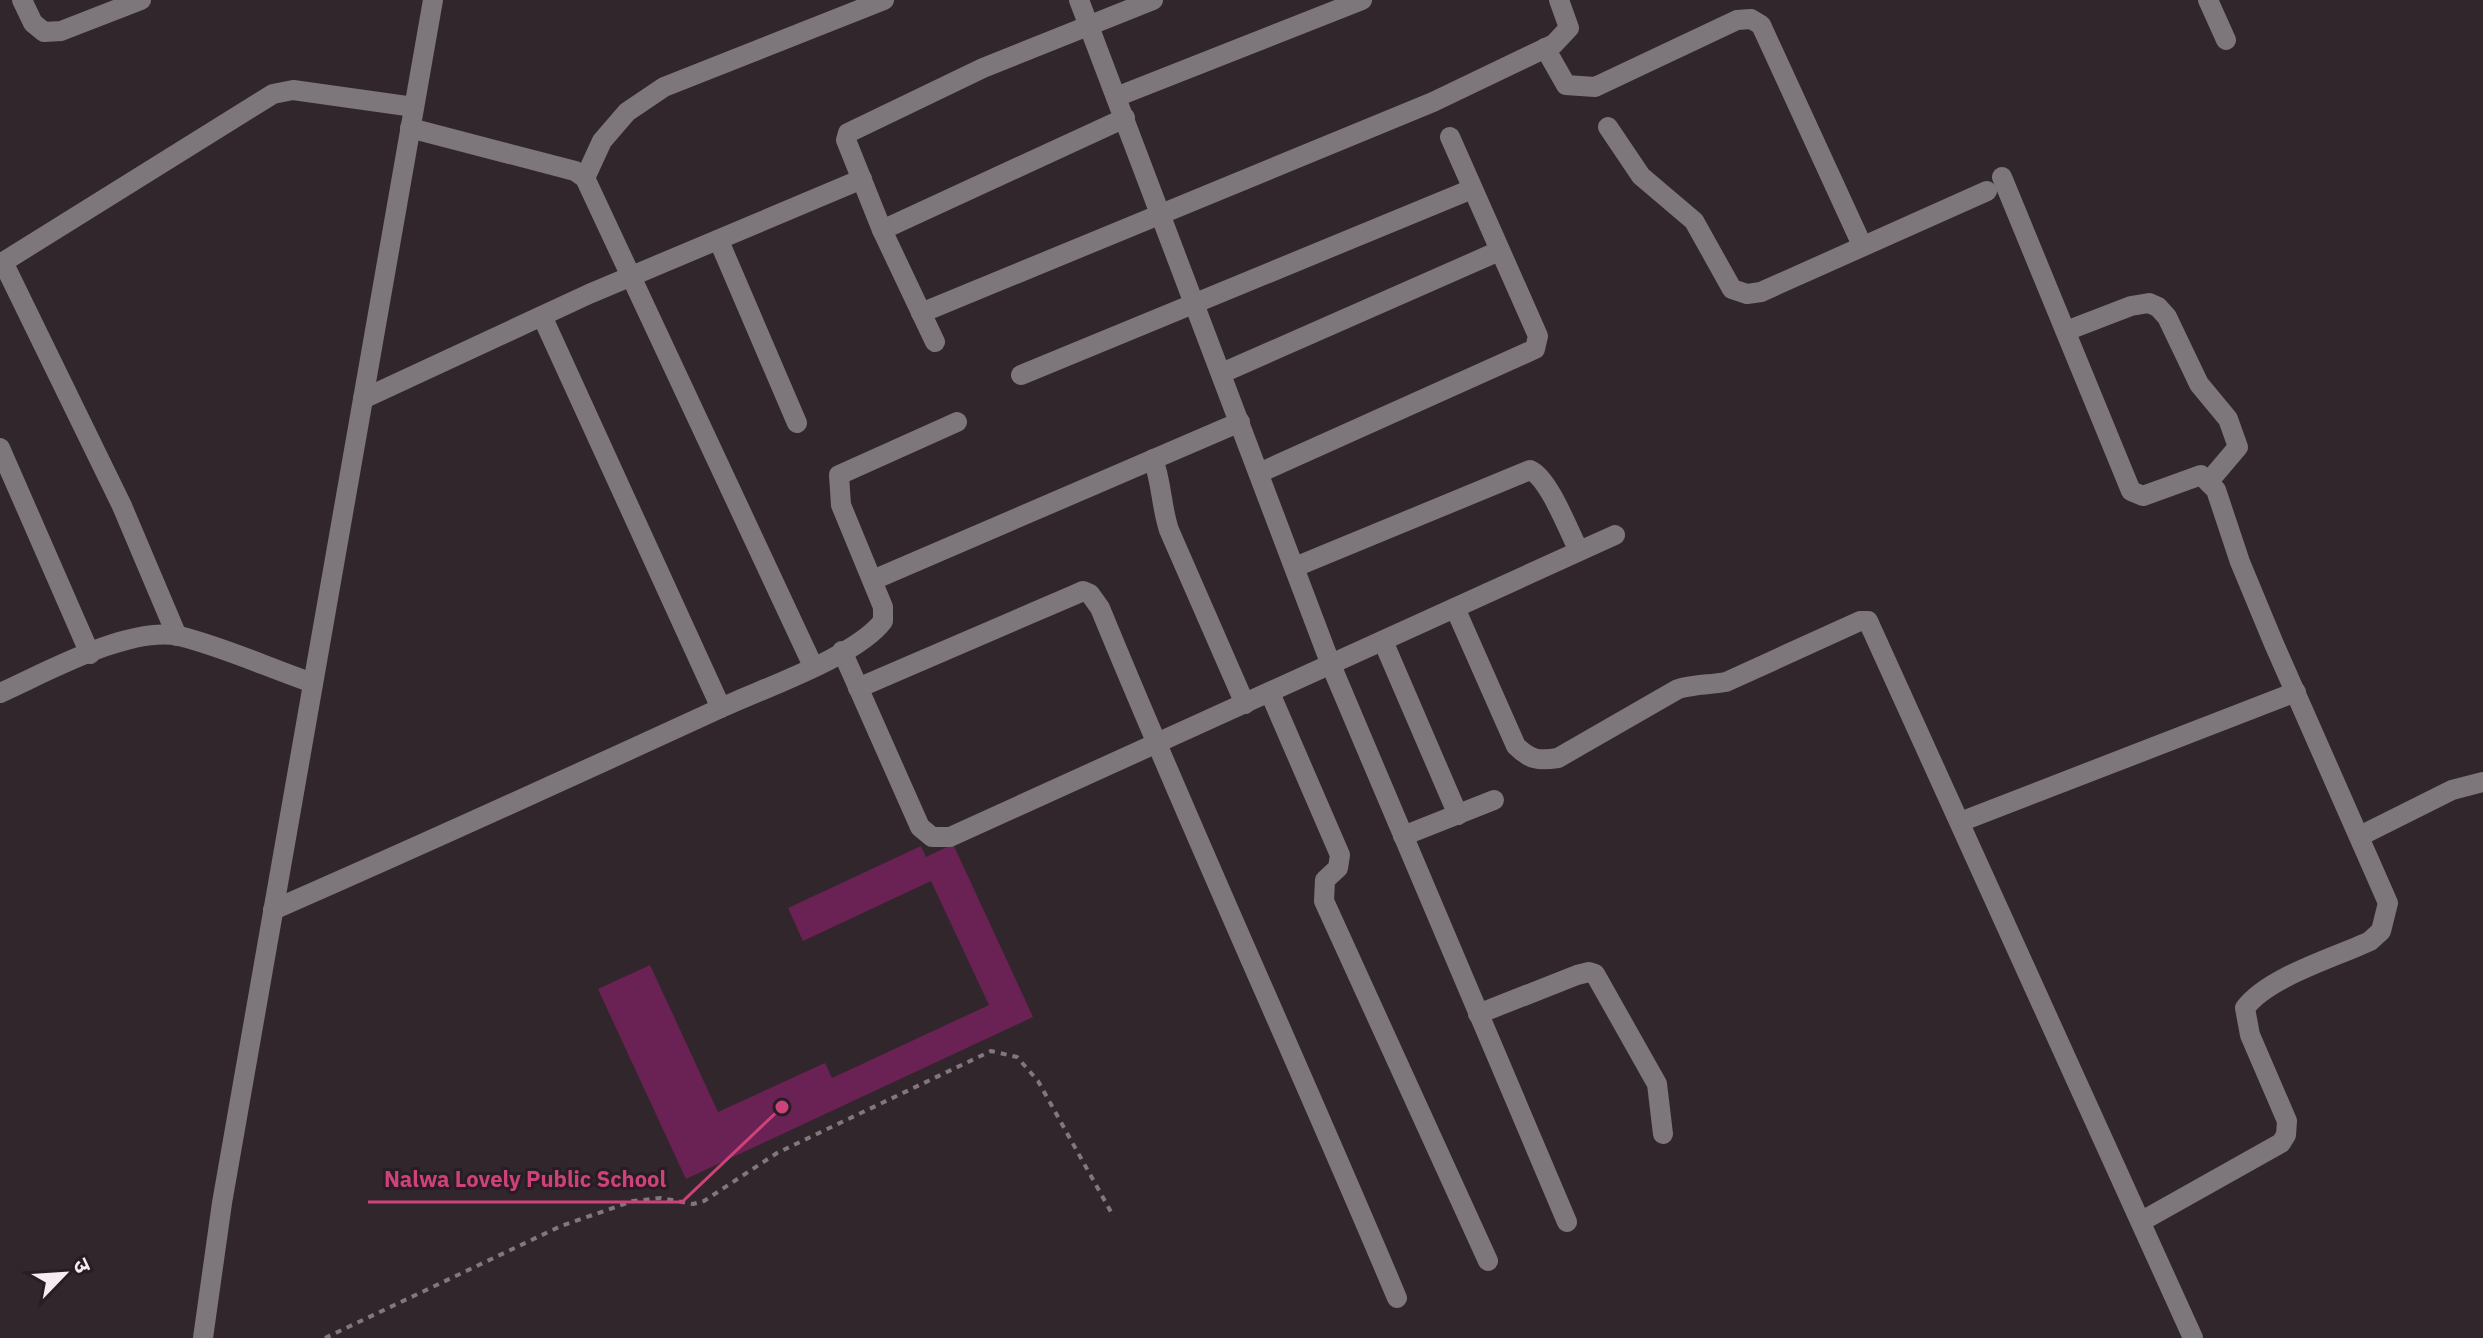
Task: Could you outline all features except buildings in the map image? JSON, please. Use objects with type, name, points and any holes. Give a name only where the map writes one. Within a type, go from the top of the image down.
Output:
[{"type":"street","points":[[22,0],[33,23],[44,32],[61,31],[141,0]]},
{"type":"street","points":[[203,1338],[222,1203],[433,0]]},
{"type":"street","points":[[585,178],[602,141],[618,122],[664,87],[884,0]]},
{"type":"street","points":[[1079,0],[1331,665],[1567,1222]]},
{"type":"street","points":[[935,342],[882,230],[846,140],[854,128],[983,68],[1153,0]]},
{"type":"street","points":[[1116,97],[1362,0]]},
{"type":"street","points":[[921,313],[1433,102],[1545,48],[1565,36],[1569,28],[1559,0]]},
{"type":"street","points":[[2208,0],[2226,40]]},
{"type":"street","points":[[1545,48],[1566,85],[1595,87],[1737,20],[1751,19],[1761,25],[1862,245]]},
{"type":"street","points":[[177,636],[122,506],[2,263],[273,94],[293,90],[414,107]]},
{"type":"street","points":[[882,230],[1125,118]]},
{"type":"street","points":[[1608,127],[1641,176],[1694,221],[1732,289],[1747,294],[1761,292],[1994,184],[2066,331],[2131,491],[2143,496],[2191,477],[2201,475],[2210,480],[2296,692],[2386,893],[2386,918],[2381,931],[2370,941],[2275,984],[2253,997],[2245,1008],[2250,1035],[2287,1121],[2286,1135],[2274,1149],[2142,1221]]},
{"type":"street","points":[[410,128],[575,171],[585,178],[813,666]]},
{"type":"street","points":[[1259,473],[1535,349],[1538,336],[1450,137]]},
{"type":"street","points":[[363,399],[632,276],[862,179]]},
{"type":"street","points":[[1021,375],[1472,189]]},
{"type":"street","points":[[719,241],[797,423]]},
{"type":"street","points":[[1222,373],[1499,251]]},
{"type":"street","points":[[2066,331],[2131,306],[2149,303],[2158,307],[2167,317],[2199,384],[2236,436],[2238,447],[2210,480]]},
{"type":"street","points":[[542,316],[721,708]]},
{"type":"street","points":[[273,910],[813,666],[873,633],[883,621],[883,607],[841,505],[839,475],[957,422]]},
{"type":"street","points":[[873,580],[1240,422]]},
{"type":"street","points":[[0,448],[90,654]]},
{"type":"street","points":[[1153,459],[1163,484],[1162,509],[1169,530],[1245,704]]},
{"type":"street","points":[[1295,567],[1530,470],[1537,473],[1547,488],[1579,551]]},
{"type":"street","points":[[842,651],[920,827],[932,837],[950,837],[1615,535]]},
{"type":"street","points":[[858,688],[1083,591],[1090,594],[1100,608],[1156,745],[1298,1063],[1397,1298]]},
{"type":"street","points":[[1455,608],[1516,746],[1527,758],[1541,761],[1558,758],[1678,689],[1696,683],[1709,686],[1726,682],[1860,621],[1868,621],[2193,1338]]},
{"type":"street","points":[[1,690],[90,654],[144,637],[177,636],[313,683]]},
{"type":"street","points":[[1383,641],[1458,815]]},
{"type":"street","points":[[1960,822],[2296,692]]},
{"type":"street","points":[[1270,693],[1340,855],[1338,868],[1325,880],[1324,901],[1488,1261]]},
{"type":"street","points":[[2360,836],[2452,790],[2483,782]]},
{"type":"street","points":[[1403,836],[1494,800]]},
{"type":"street","points":[[1478,1014],[1577,975],[1595,974],[1657,1084],[1663,1134]]},
{"type":"path","points":[[325,1338],[561,1226],[633,1201],[661,1198],[693,1204],[704,1201],[777,1153],[991,1051],[1017,1057],[1038,1081],[1111,1212]]},
{"type":"place","name":"Nalwa Lovely Public School","points":[[782,1107]]}]
